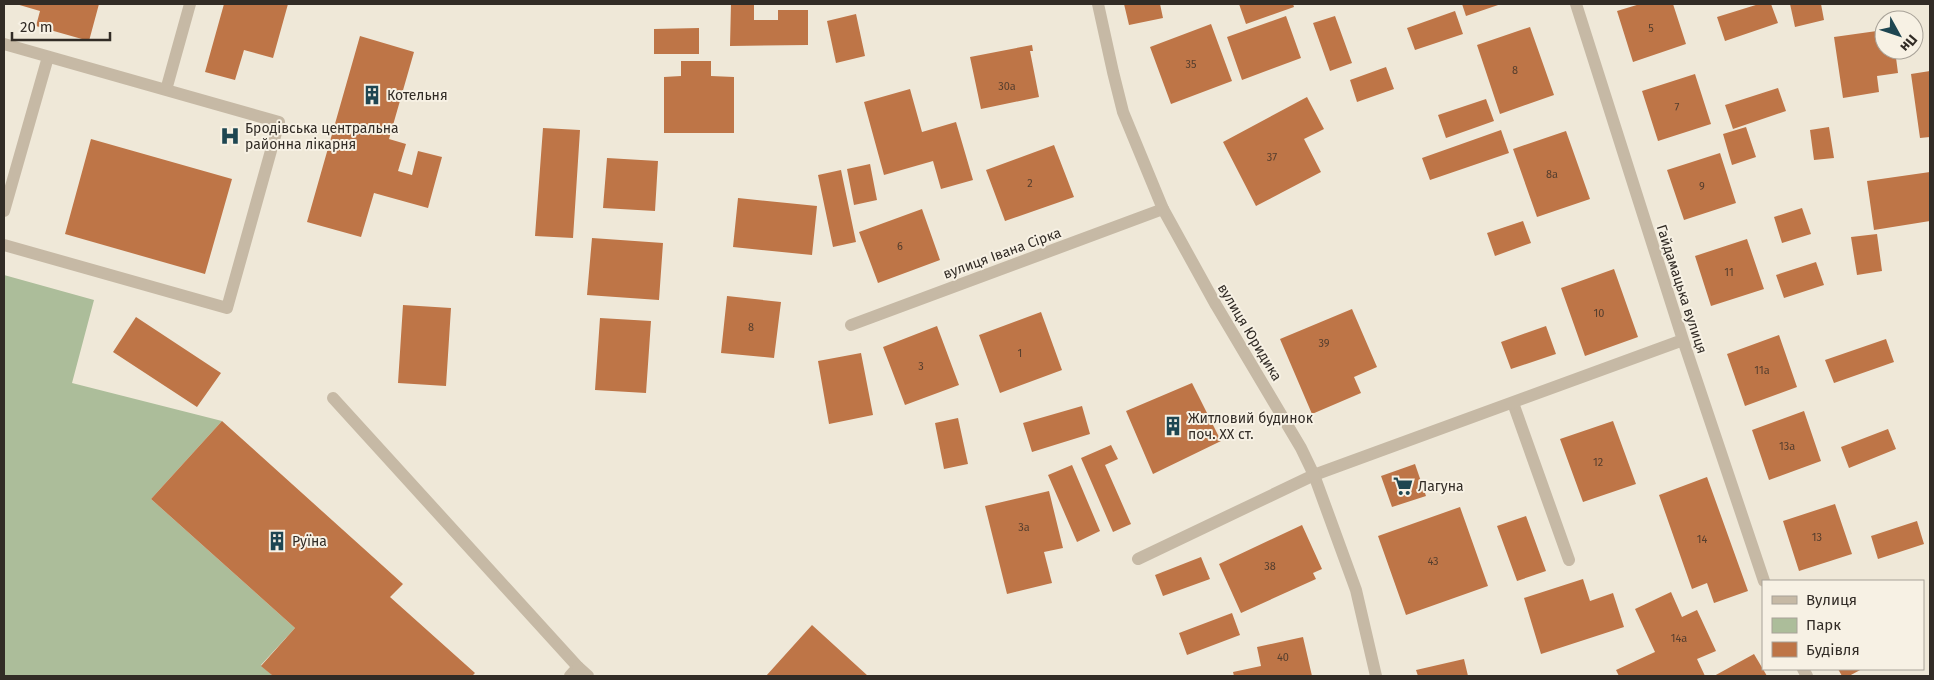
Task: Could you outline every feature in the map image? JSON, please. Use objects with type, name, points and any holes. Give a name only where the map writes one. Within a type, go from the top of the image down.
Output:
[{"type":"street","points":[[166,90],[190,4]]},
{"type":"street","name":"вулиця Юридика","points":[[1098,4],[1124,112],[1163,209],[1212,298],[1301,448],[1314,475],[1356,590],[1376,676]]},
{"type":"street","name":"Гайдамацька вулиця","points":[[1576,4],[1682,340],[1764,580]]},
{"type":"street","points":[[4,44],[279,122],[227,308],[4,245]]},
{"type":"street","points":[[4,211],[48,57]]},
{"type":"street","name":"вулиця Івана Сірка","points":[[851,325],[1163,209]]},
{"type":"street","points":[[1138,558],[1314,475],[1682,340]]},
{"type":"street","points":[[333,398],[574,672],[588,676]]},
{"type":"street","points":[[1513,403],[1569,560]]},
{"type":"green space","points":[[4,275],[94,300],[72,383],[222,421],[151,499],[295,628],[261,665],[273,676],[4,676]]},
{"type":"building","points":[[16,4],[99,4],[89,41],[36,26],[40,11]]},
{"type":"building","points":[[224,4],[288,4],[273,58],[244,50],[235,80],[205,72]]},
{"type":"building","points":[[731,4],[754,4],[754,20],[778,20],[778,10],[808,10],[808,45],[730,46]]},
{"type":"building","points":[[1124,4],[1160,4],[1163,18],[1129,25]]},
{"type":"building","points":[[1239,4],[1293,4],[1294,7],[1246,24]]},
{"type":"building","points":[[1462,4],[1501,4],[1466,16]]},
{"type":"building","points":[[1640,4],[1673,4],[1686,44],[1633,62],[1617,11]]},
{"type":"building","points":[[1759,4],[1771,4],[1778,23],[1725,41],[1717,17]]},
{"type":"building","points":[[1790,4],[1821,4],[1824,20],[1795,27]]},
{"type":"building","points":[[1455,11],[1463,34],[1415,50],[1407,28]]},
{"type":"building","points":[[856,14],[865,56],[836,63],[827,21]]},
{"type":"building","points":[[1286,16],[1301,58],[1242,80],[1227,37]]},
{"type":"building","points":[[1335,16],[1352,63],[1330,71],[1313,23]]},
{"type":"building","points":[[1211,24],[1232,81],[1171,104],[1150,47]]},
{"type":"building","points":[[1530,27],[1554,95],[1500,114],[1477,45]]},
{"type":"building","points":[[699,28],[699,54],[654,54],[654,29]]},
{"type":"building","points":[[1874,31],[1874,60],[1896,60],[1898,73],[1877,76],[1879,92],[1843,98],[1834,37]]},
{"type":"building","name":"Котельня","points":[[360,36],[414,52],[389,139],[406,144],[398,171],[412,175],[418,151],[442,157],[428,208],[374,193],[361,237],[307,222]]},
{"type":"building","points":[[1032,45],[1033,51],[1030,51],[1039,97],[981,109],[970,57]]},
{"type":"building","points":[[681,61],[711,61],[711,76],[734,77],[734,133],[664,133],[664,77],[681,76]]},
{"type":"building","points":[[1386,67],[1394,89],[1357,102],[1350,80]]},
{"type":"building","points":[[1930,71],[1930,137],[1920,138],[1911,74]]},
{"type":"building","points":[[1695,74],[1711,124],[1658,141],[1642,91]]},
{"type":"building","points":[[1778,88],[1786,111],[1733,129],[1725,105]]},
{"type":"building","points":[[910,89],[922,132],[956,122],[973,180],[941,189],[933,161],[884,175],[864,102]]},
{"type":"building","points":[[1307,97],[1324,129],[1304,139],[1321,172],[1256,206],[1223,142]]},
{"type":"building","points":[[1486,99],[1494,121],[1446,138],[1438,115]]},
{"type":"building","points":[[1746,127],[1756,157],[1732,165],[1723,134]]},
{"type":"building","points":[[1829,127],[1834,158],[1814,160],[1810,130]]},
{"type":"building","points":[[543,128],[580,130],[573,238],[535,236]]},
{"type":"building","points":[[1501,130],[1509,153],[1430,180],[1422,158]]},
{"type":"building","points":[[1566,131],[1590,199],[1537,217],[1513,149]]},
{"type":"building","points":[[91,139],[232,179],[205,274],[65,234]]},
{"type":"building","points":[[1054,145],[1074,197],[1005,221],[986,170]]},
{"type":"building","points":[[1720,153],[1736,203],[1684,220],[1667,170]]},
{"type":"building","points":[[607,158],[658,161],[655,211],[603,208]]},
{"type":"building","points":[[870,164],[877,200],[854,205],[847,169]]},
{"type":"building","points":[[841,170],[856,242],[833,247],[818,175]]},
{"type":"building","points":[[1930,172],[1930,221],[1874,230],[1867,181]]},
{"type":"building","points":[[738,198],[817,206],[812,255],[733,247]]},
{"type":"building","points":[[1802,208],[1811,234],[1782,243],[1774,217]]},
{"type":"building","points":[[922,209],[940,260],[878,283],[859,232]]},
{"type":"building","points":[[1523,221],[1531,243],[1495,256],[1487,233]]},
{"type":"building","points":[[1877,234],[1882,271],[1857,275],[1851,237]]},
{"type":"building","points":[[592,238],[663,243],[659,300],[587,295]]},
{"type":"building","points":[[1747,239],[1764,289],[1711,306],[1695,256]]},
{"type":"building","points":[[1816,262],[1824,285],[1784,298],[1776,275]]},
{"type":"building","points":[[1614,269],[1638,337],[1585,356],[1561,288]]},
{"type":"building","points":[[727,296],[781,302],[774,358],[721,353]]},
{"type":"building","points":[[403,305],[451,308],[446,386],[398,383]]},
{"type":"building","points":[[1352,309],[1377,367],[1354,377],[1361,393],[1312,414],[1280,339]]},
{"type":"building","points":[[1041,312],[1062,370],[1000,393],[979,335]]},
{"type":"building","points":[[136,317],[221,373],[197,407],[113,352]]},
{"type":"building","points":[[600,318],[651,321],[646,393],[595,390]]},
{"type":"building","points":[[937,326],[959,385],[905,405],[883,347]]},
{"type":"building","points":[[1546,326],[1556,354],[1511,369],[1501,342]]},
{"type":"building","points":[[1779,335],[1797,387],[1745,406],[1727,354]]},
{"type":"building","points":[[1886,339],[1894,362],[1834,383],[1825,360]]},
{"type":"building","points":[[861,353],[873,415],[829,424],[818,361]]},
{"type":"building","name":"Житловий будинок поч. XX ст.","points":[[1192,383],[1221,441],[1153,474],[1126,411]]},
{"type":"building","points":[[1082,406],[1090,434],[1032,452],[1023,423]]},
{"type":"building","points":[[1804,411],[1821,461],[1769,480],[1752,430]]},
{"type":"building","points":[[958,418],[968,464],[944,469],[935,423]]},
{"type":"building","name":"Руїна","points":[[222,421],[403,584],[390,597],[475,673],[472,676],[273,676],[261,666],[295,628],[151,499]]},
{"type":"building","points":[[1613,421],[1636,484],[1583,502],[1560,439]]},
{"type":"building","points":[[1888,429],[1896,449],[1849,468],[1841,447]]},
{"type":"building","points":[[1111,445],[1118,459],[1105,465],[1131,524],[1113,532],[1081,458]]},
{"type":"building","name":"Лагуна","points":[[1415,464],[1426,496],[1392,507],[1381,476]]},
{"type":"building","points":[[1072,465],[1100,531],[1077,542],[1048,475]]},
{"type":"building","points":[[1707,477],[1748,591],[1714,603],[1707,583],[1692,589],[1659,495]]},
{"type":"building","points":[[1049,491],[1063,548],[1044,552],[1052,583],[1007,594],[985,506]]},
{"type":"building","points":[[1835,504],[1852,554],[1799,571],[1783,521]]},
{"type":"building","points":[[1460,507],[1488,586],[1406,615],[1378,536]]},
{"type":"building","points":[[1526,516],[1546,571],[1517,581],[1497,526]]},
{"type":"building","points":[[1917,521],[1924,544],[1878,559],[1871,536]]},
{"type":"building","points":[[1302,525],[1322,569],[1313,573],[1316,579],[1241,613],[1219,564]]},
{"type":"building","points":[[1201,557],[1210,579],[1163,596],[1155,575]]},
{"type":"building","points":[[1583,579],[1590,601],[1613,593],[1624,627],[1541,654],[1524,598]]},
{"type":"building","points":[[1671,592],[1682,617],[1697,610],[1716,651],[1697,659],[1705,676],[1619,676],[1616,670],[1655,652],[1635,609]]},
{"type":"building","points":[[1232,613],[1240,635],[1187,655],[1179,633]]},
{"type":"building","points":[[812,625],[868,676],[766,676]]},
{"type":"building","points":[[1303,637],[1312,676],[1234,676],[1233,672],[1261,666],[1257,647]]},
{"type":"building","points":[[1754,654],[1767,676],[1714,676]]},
{"type":"building","points":[[1464,659],[1468,676],[1418,676],[1416,670]]},
{"type":"building","points":[[1839,670],[1860,670],[1849,676],[1842,676]]},
{"type":"place","name":"Котельня","points":[[372,95]]},
{"type":"place","name":"Бродівська центральна районна лікарня","points":[[230,136]]},
{"type":"place","name":"Житловий будинок поч. XX ст.","points":[[1173,426]]},
{"type":"place","name":"Лагуна","points":[[1403,486]]},
{"type":"place","name":"Руїна","points":[[277,541]]}]
